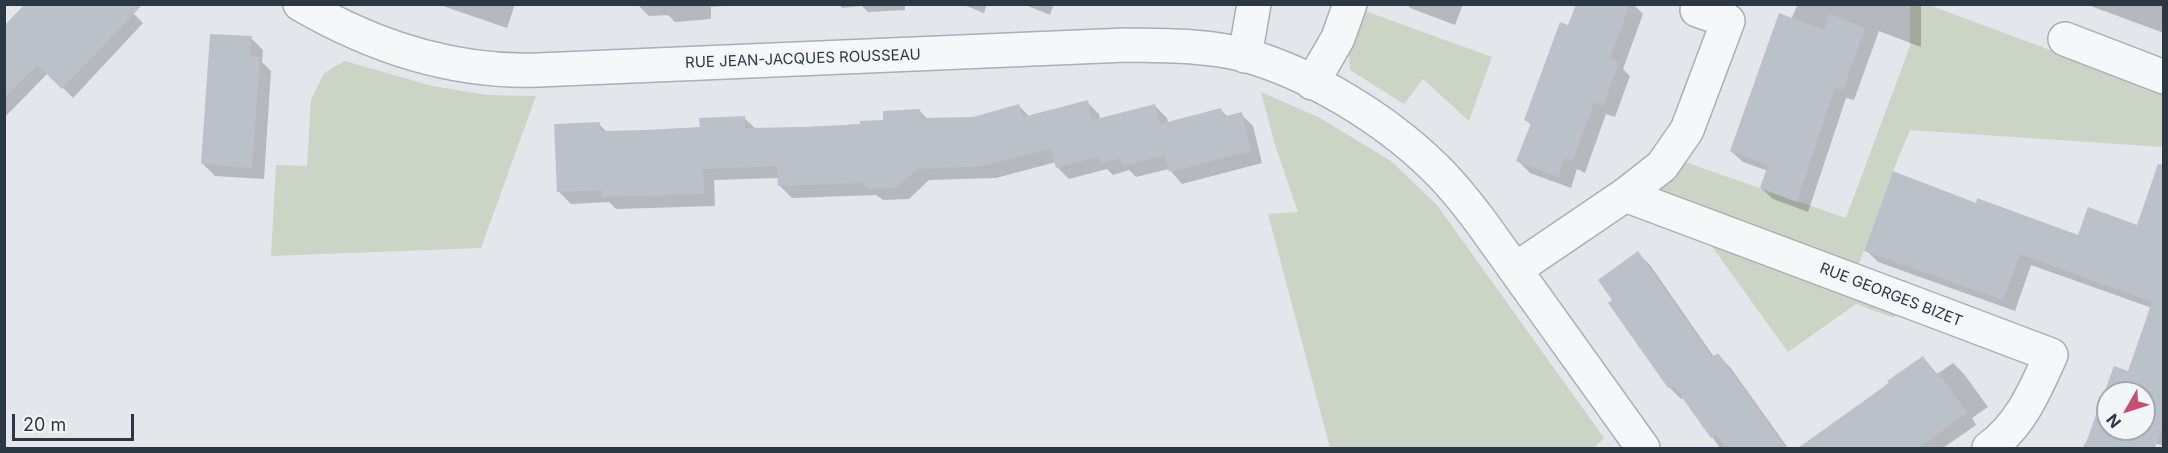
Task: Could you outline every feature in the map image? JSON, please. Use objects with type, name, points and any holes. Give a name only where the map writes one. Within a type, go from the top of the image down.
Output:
[{"type":"street","name":"RUE JEAN-JACQUES ROUSSEAU","points":[[300,4],[340,27],[399,50],[458,65],[511,71],[1126,45],[1209,49],[1245,56],[1276,66],[1345,100],[1410,145],[1433,166],[1459,194],[1516,269],[1642,448]]},
{"type":"street","points":[[1245,56],[1254,4]]},
{"type":"street","points":[[1312,83],[1338,38],[1350,4]]},
{"type":"street","points":[[1516,269],[1625,195],[1662,166],[1688,130],[1728,21],[1697,10]]},
{"type":"street","points":[[2065,39],[2163,77]]},
{"type":"street","name":"RUE GEORGES BIZET","points":[[1625,195],[2051,355],[2019,418],[1998,442],[1989,448]]},
{"type":"green space","points":[[1910,5],[1929,5],[2163,92],[2163,147],[1910,130],[1856,272],[1658,193],[1685,162],[1846,218],[1910,46]]},
{"type":"green space","points":[[1365,11],[1492,57],[1469,121],[1423,79],[1404,104],[1350,70],[1349,55]]},
{"type":"green space","points":[[345,61],[432,86],[487,95],[536,96],[481,248],[271,256],[276,165],[307,166],[311,100],[324,73]]},
{"type":"green space","points":[[1261,92],[1320,118],[1391,161],[1437,205],[1604,438],[1594,448],[1330,448],[1268,214],[1298,212],[1275,145]]},
{"type":"green space","points":[[1703,234],[1896,313],[1894,318],[1856,304],[1788,352]]},
{"type":"building","points":[[25,4],[143,4],[62,89],[37,65],[4,99],[4,26]]},
{"type":"building","points":[[1576,4],[1630,4],[1610,59],[1619,63],[1603,106],[1594,102],[1573,161],[1565,158],[1558,177],[1516,161],[1531,123],[1524,120],[1560,22],[1568,25]]},
{"type":"building","points":[[1779,13],[1824,30],[1829,14],[1865,28],[1843,90],[1835,87],[1797,202],[1760,188],[1768,165],[1730,151]]},
{"type":"building","points":[[210,34],[252,36],[250,56],[260,57],[252,168],[201,164]]},
{"type":"building","points":[[1088,100],[1092,120],[1155,104],[1160,124],[1221,108],[1223,117],[1242,112],[1251,151],[1169,172],[1164,155],[1123,166],[1120,158],[1100,164],[1098,157],[1056,168],[1051,149],[983,166],[917,169],[896,188],[869,189],[862,183],[778,186],[777,166],[703,169],[704,194],[602,197],[602,190],[557,192],[554,124],[600,122],[600,131],[646,130],[700,127],[699,118],[745,116],[745,128],[807,127],[860,124],[860,121],[883,120],[883,111],[920,109],[921,118],[973,117],[1019,104],[1023,117]]},
{"type":"building","points":[[2158,164],[2163,165],[2163,426],[2155,448],[2084,448],[2096,415],[2096,441],[2156,441],[2156,381],[2109,381],[2114,366],[2128,371],[2152,302],[2020,254],[2003,300],[1864,251],[1893,171],[1976,203],[1977,198],[2078,235],[2088,207],[2137,225]]},
{"type":"building","points":[[1638,251],[1712,357],[1718,353],[1786,448],[1726,448],[1716,434],[1711,438],[1673,385],[1668,388],[1608,303],[1612,300],[1598,280]]},
{"type":"building","points":[[1923,356],[1935,374],[1938,372],[1967,413],[1918,448],[1798,448],[1889,383],[1887,381]]}]
